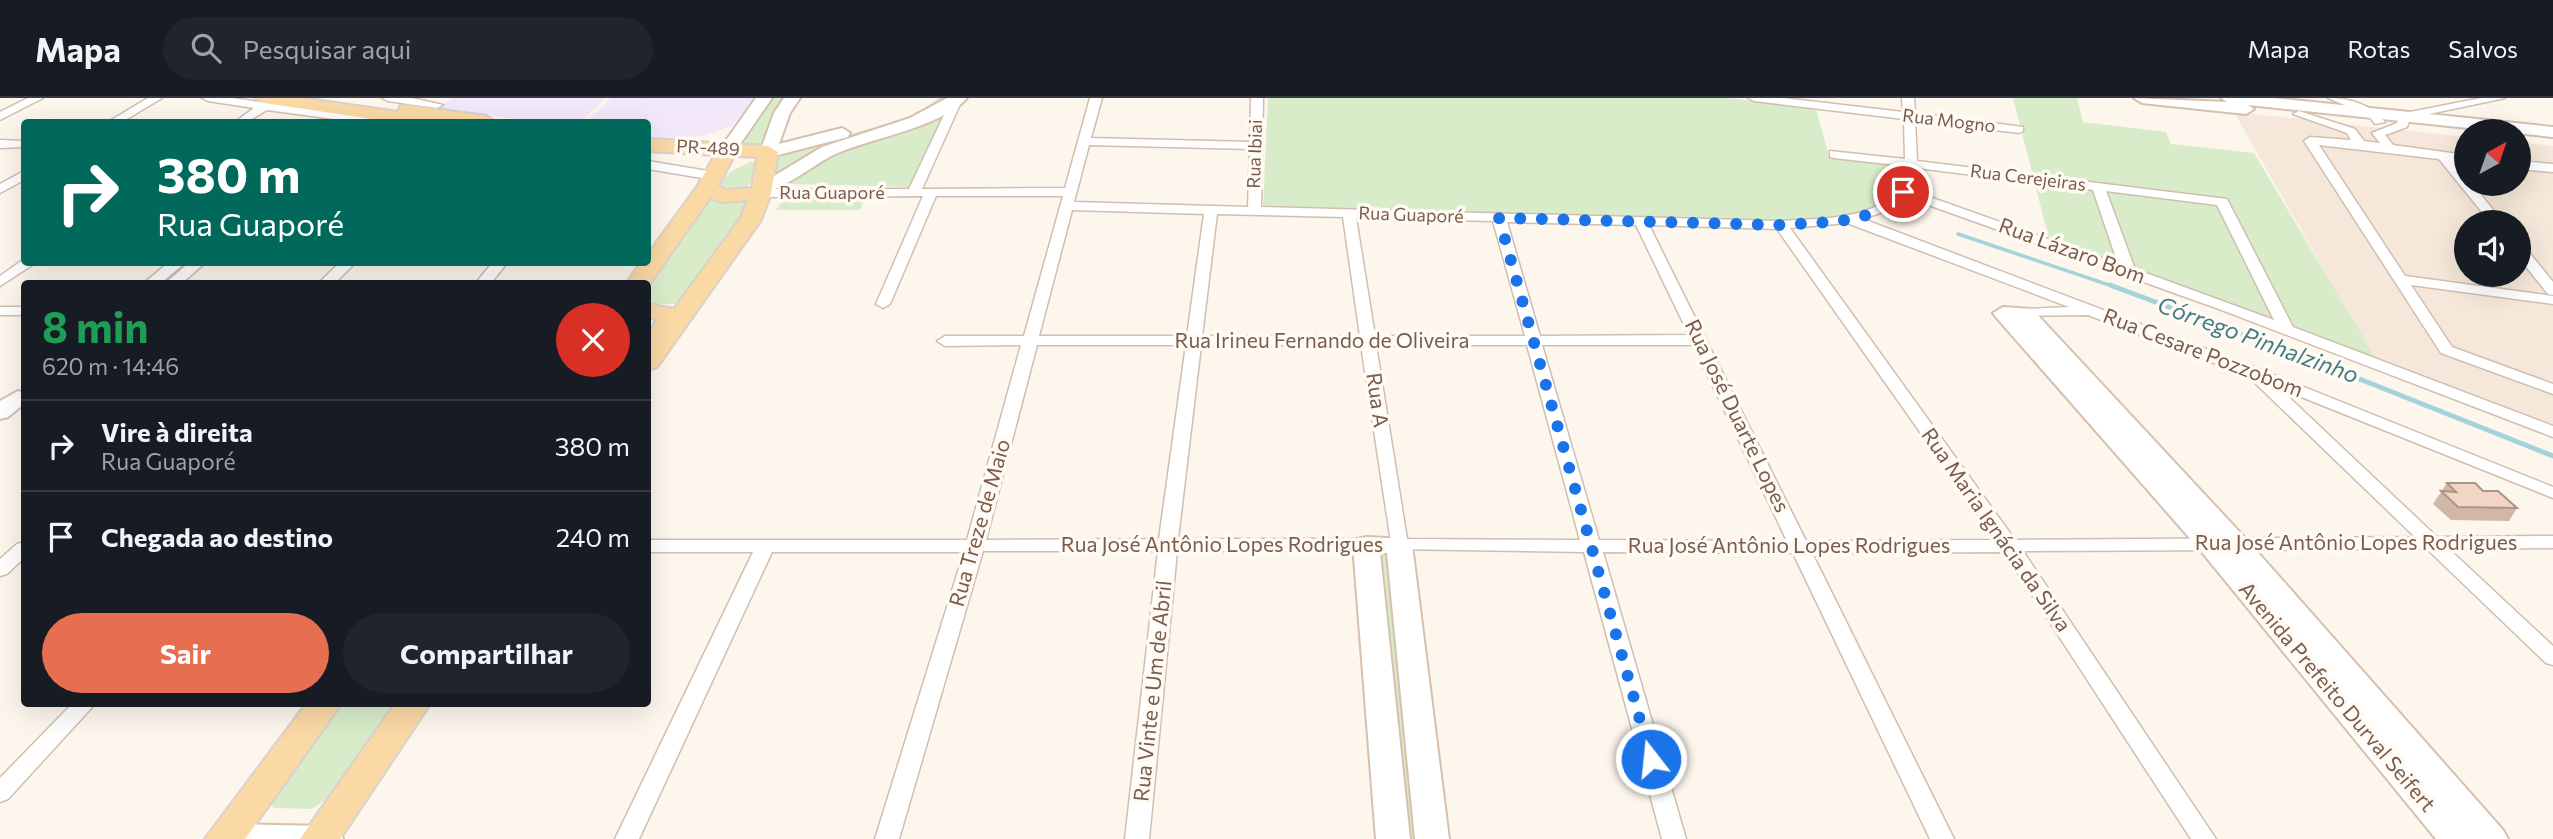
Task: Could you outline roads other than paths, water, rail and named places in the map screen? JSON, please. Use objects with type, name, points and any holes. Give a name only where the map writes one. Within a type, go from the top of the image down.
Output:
[{"type":"main road","points":[[326,98],[434,110],[473,119]]},
{"type":"main road","points":[[265,102],[434,110]]},
{"type":"main road","name":"PR-489","points":[[651,146],[720,166]]},
{"type":"main road","name":"PR-489","points":[[651,153],[720,166]]},
{"type":"main road","points":[[720,166],[763,158]]},
{"type":"main road","points":[[720,166],[763,158]]},
{"type":"main road","name":"PR-489","points":[[651,358],[750,220],[762,190],[763,158]]},
{"type":"main road","points":[[720,166],[723,196],[762,190]]},
{"type":"main road","name":"PR-489","points":[[651,264],[720,166]]},
{"type":"main road","points":[[651,311],[662,312],[670,317],[662,333],[666,336]]},
{"type":"main road","points":[[225,838],[322,707]]},
{"type":"main road","points":[[322,838],[411,707]]},
{"type":"street","points":[[0,117],[37,98]]},
{"type":"street","points":[[119,119],[156,98]]},
{"type":"street","points":[[208,98],[265,102],[355,119]]},
{"type":"street","points":[[388,98],[434,110]]},
{"type":"street","points":[[651,165],[720,166],[764,98]]},
{"type":"street","points":[[763,158],[782,113],[792,98]]},
{"type":"street","points":[[763,158],[906,114],[933,98]]},
{"type":"street","name":"Rua Treze de Maio","points":[[887,839],[975,545],[1096,98]]},
{"type":"street","name":"Rua Ibiai","points":[[1254,98],[1254,210]]},
{"type":"street","name":"Rua Mogno","points":[[1754,98],[2019,129]]},
{"type":"street","points":[[1903,192],[1910,172],[1908,98]]},
{"type":"street","points":[[2142,98],[2299,114],[2553,132]]},
{"type":"street","points":[[2229,98],[2375,118]]},
{"type":"street","points":[[2334,98],[2375,118]]},
{"type":"street","points":[[2389,148],[2378,133],[2403,120],[2481,99],[2499,98]]},
{"type":"street","points":[[762,190],[828,151],[916,121],[958,99]]},
{"type":"street","points":[[914,192],[958,99]]},
{"type":"street","points":[[244,119],[265,102]]},
{"type":"street","points":[[0,109],[24,105]]},
{"type":"street","points":[[2299,114],[2351,131],[2361,145]]},
{"type":"street","points":[[2403,120],[2454,130]]},
{"type":"street","points":[[2531,138],[2553,141]]},
{"type":"street","points":[[1083,141],[1254,146]]},
{"type":"street","points":[[2454,158],[2310,141],[2446,350],[2553,388]]},
{"type":"street","points":[[0,144],[21,144]]},
{"type":"street","name":"Rua Cerejeiras","points":[[1834,154],[2222,202],[2286,330]]},
{"type":"street","points":[[2442,156],[2487,210]]},
{"type":"street","points":[[2531,165],[2553,168]]},
{"type":"street","points":[[0,189],[21,177]]},
{"type":"street","points":[[2098,187],[2128,271]]},
{"type":"street","name":"Rua Guaporé","points":[[762,190],[931,192],[1211,209],[1349,214],[1781,225],[1850,219],[1879,210],[1903,192]]},
{"type":"street","points":[[883,304],[931,192]]},
{"type":"street","name":"Rua Lázaro Bom","points":[[1903,192],[2128,271],[2553,432]]},
{"type":"street","name":"Rua Vinte e Um de Abril","points":[[1137,839],[1168,545],[1211,209]]},
{"type":"street","name":"Rua A","points":[[1349,214],[1399,545]]},
{"type":"street","points":[[1499,218],[1674,839]]},
{"type":"street","name":"Rua Cesare Pozzobom","points":[[1850,219],[2253,372],[2553,493]]},
{"type":"street","name":"Rua José Duarte Lopes","points":[[1641,222],[1802,547],[1942,839]]},
{"type":"street","name":"Rua Maria Ignácia da Silva","points":[[1781,225],[2010,546],[2204,839]]},
{"type":"street","points":[[2531,264],[2553,291]]},
{"type":"street","points":[[0,282],[24,266]]},
{"type":"street","points":[[155,280],[173,266]]},
{"type":"street","points":[[176,280],[194,266]]},
{"type":"street","points":[[329,280],[345,266]]},
{"type":"street","points":[[485,280],[498,266]]},
{"type":"street","points":[[2398,279],[2553,300]]},
{"type":"street","points":[[0,311],[21,311]]},
{"type":"street","points":[[2025,313],[2095,311]]},
{"type":"street","name":"Avenida Prefeito Durval Seifert","points":[[2455,839],[2210,544],[2003,313],[2025,313],[2237,545],[2491,839]]},
{"type":"street","name":"Rua Irineu Fernando de Oliveira","points":[[945,341],[1699,340]]},
{"type":"street","points":[[2253,372],[2553,659]]},
{"type":"street","name":"Rua José Antônio Lopes Rodrigues","points":[[651,546],[1802,547],[2553,542]]},
{"type":"street","points":[[1366,545],[1392,839]]},
{"type":"street","points":[[1399,545],[1432,839]]},
{"type":"street","points":[[627,839],[765,547]]},
{"type":"street","points":[[0,570],[21,551]]},
{"type":"street","points":[[0,793],[80,707]]},
{"type":"street","points":[[225,838],[322,838]]},
{"type":"waterway","name":"Córrego Pinhalzinho","points":[[1958,234],[2115,287]]},
{"type":"waterway","name":"Córrego Pinhalzinho","points":[[2110,285],[2332,368],[2553,456]]}]
